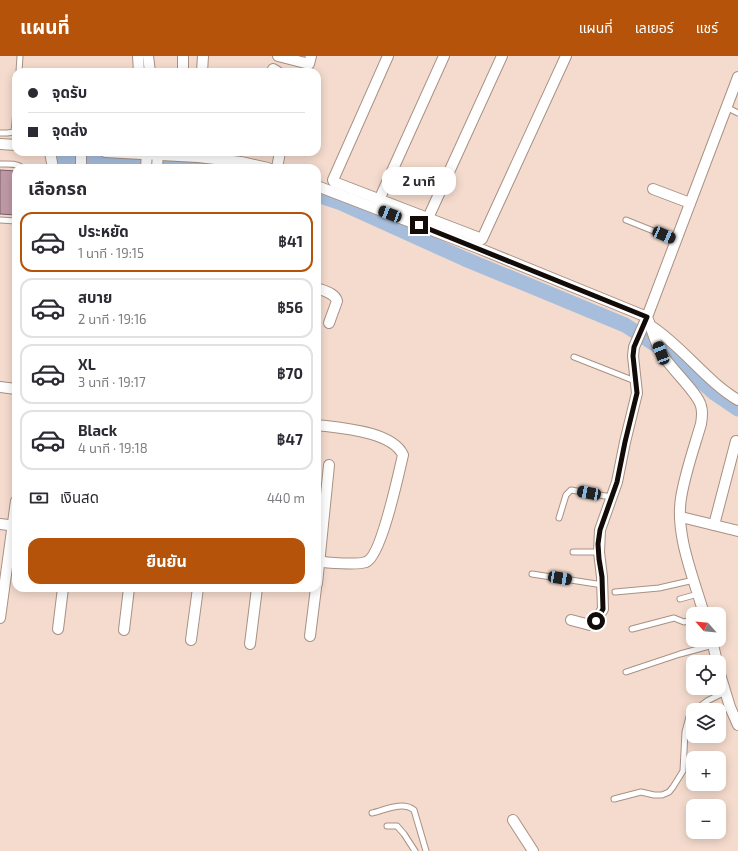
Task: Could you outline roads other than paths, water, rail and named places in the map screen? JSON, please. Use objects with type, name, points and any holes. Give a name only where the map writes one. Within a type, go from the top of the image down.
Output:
[{"type":"street","points":[[138,56],[139,68]]},
{"type":"street","points":[[148,56],[150,68]]},
{"type":"street","points":[[183,56],[183,68]]},
{"type":"street","points":[[202,68],[203,56]]},
{"type":"street","points":[[278,56],[310,60]]},
{"type":"street","points":[[388,56],[333,180],[334,182],[378,200],[482,238],[562,57]]},
{"type":"street","points":[[378,200],[444,56]]},
{"type":"street","points":[[428,218],[502,56]]},
{"type":"street","points":[[571,620],[588,625],[593,624],[603,609],[603,585],[599,552],[600,530],[617,482],[637,393],[633,356],[634,347],[648,326],[676,240],[738,78]]},
{"type":"street","points":[[0,144],[12,145]]},
{"type":"street","points":[[158,158],[174,156]]},
{"type":"street","points":[[193,156],[207,164]]},
{"type":"street","points":[[220,164],[241,162],[250,164]]},
{"type":"street","points":[[321,188],[478,248],[660,332],[705,373],[738,400]]},
{"type":"street","points":[[653,189],[690,203]]},
{"type":"street","points":[[321,290],[337,298],[329,323]]},
{"type":"street","points":[[648,326],[661,353],[669,365],[701,404],[701,424],[681,499],[681,532],[702,607]]},
{"type":"street","points":[[0,387],[12,388]]},
{"type":"street","points":[[321,426],[360,431],[373,435],[397,447],[403,455],[386,522],[377,548],[370,560],[366,563],[321,562]]},
{"type":"street","points":[[714,525],[736,441]]},
{"type":"street","points":[[321,536],[329,465]]},
{"type":"street","points":[[681,517],[738,531]]},
{"type":"street","points":[[0,524],[12,526]]},
{"type":"street","points":[[0,618],[12,539]]},
{"type":"street","points":[[58,629],[63,592]]},
{"type":"street","points":[[124,630],[129,592]]},
{"type":"street","points":[[191,640],[197,592]]},
{"type":"street","points":[[250,644],[256,592]]},
{"type":"street","points":[[310,636],[316,592]]},
{"type":"street","points":[[726,695],[738,725]]},
{"type":"street","points":[[513,820],[533,851]]},
{"type":"lane","points":[[19,68],[20,56]]},
{"type":"lane","points":[[726,107],[738,113]]},
{"type":"lane","points":[[0,133],[12,132]]},
{"type":"lane","points":[[0,164],[12,165]]},
{"type":"lane","points":[[0,220],[12,221]]},
{"type":"lane","points":[[626,220],[676,240]]},
{"type":"lane","points":[[574,357],[635,380]]},
{"type":"lane","points":[[559,518],[566,495],[571,490],[611,497]]},
{"type":"lane","points":[[574,552],[599,552]]},
{"type":"lane","points":[[532,574],[603,585]]},
{"type":"lane","points":[[615,592],[659,588],[694,580]]},
{"type":"lane","points":[[680,599],[698,594]]},
{"type":"lane","points":[[632,629],[674,618],[686,621]]},
{"type":"lane","points":[[626,672],[700,647]]},
{"type":"lane","points":[[704,703],[719,695]]},
{"type":"lane","points":[[614,799],[641,792],[662,795],[669,792],[683,771],[686,728]]},
{"type":"lane","points":[[372,813],[402,805],[414,810],[426,851]]},
{"type":"lane","points":[[388,826],[396,826],[400,829],[415,851]]},
{"type":"waterway","points":[[57,159],[170,162],[180,164]]},
{"type":"waterway","points":[[321,196],[341,203],[465,259],[625,325],[670,354],[713,392],[738,409]]}]
